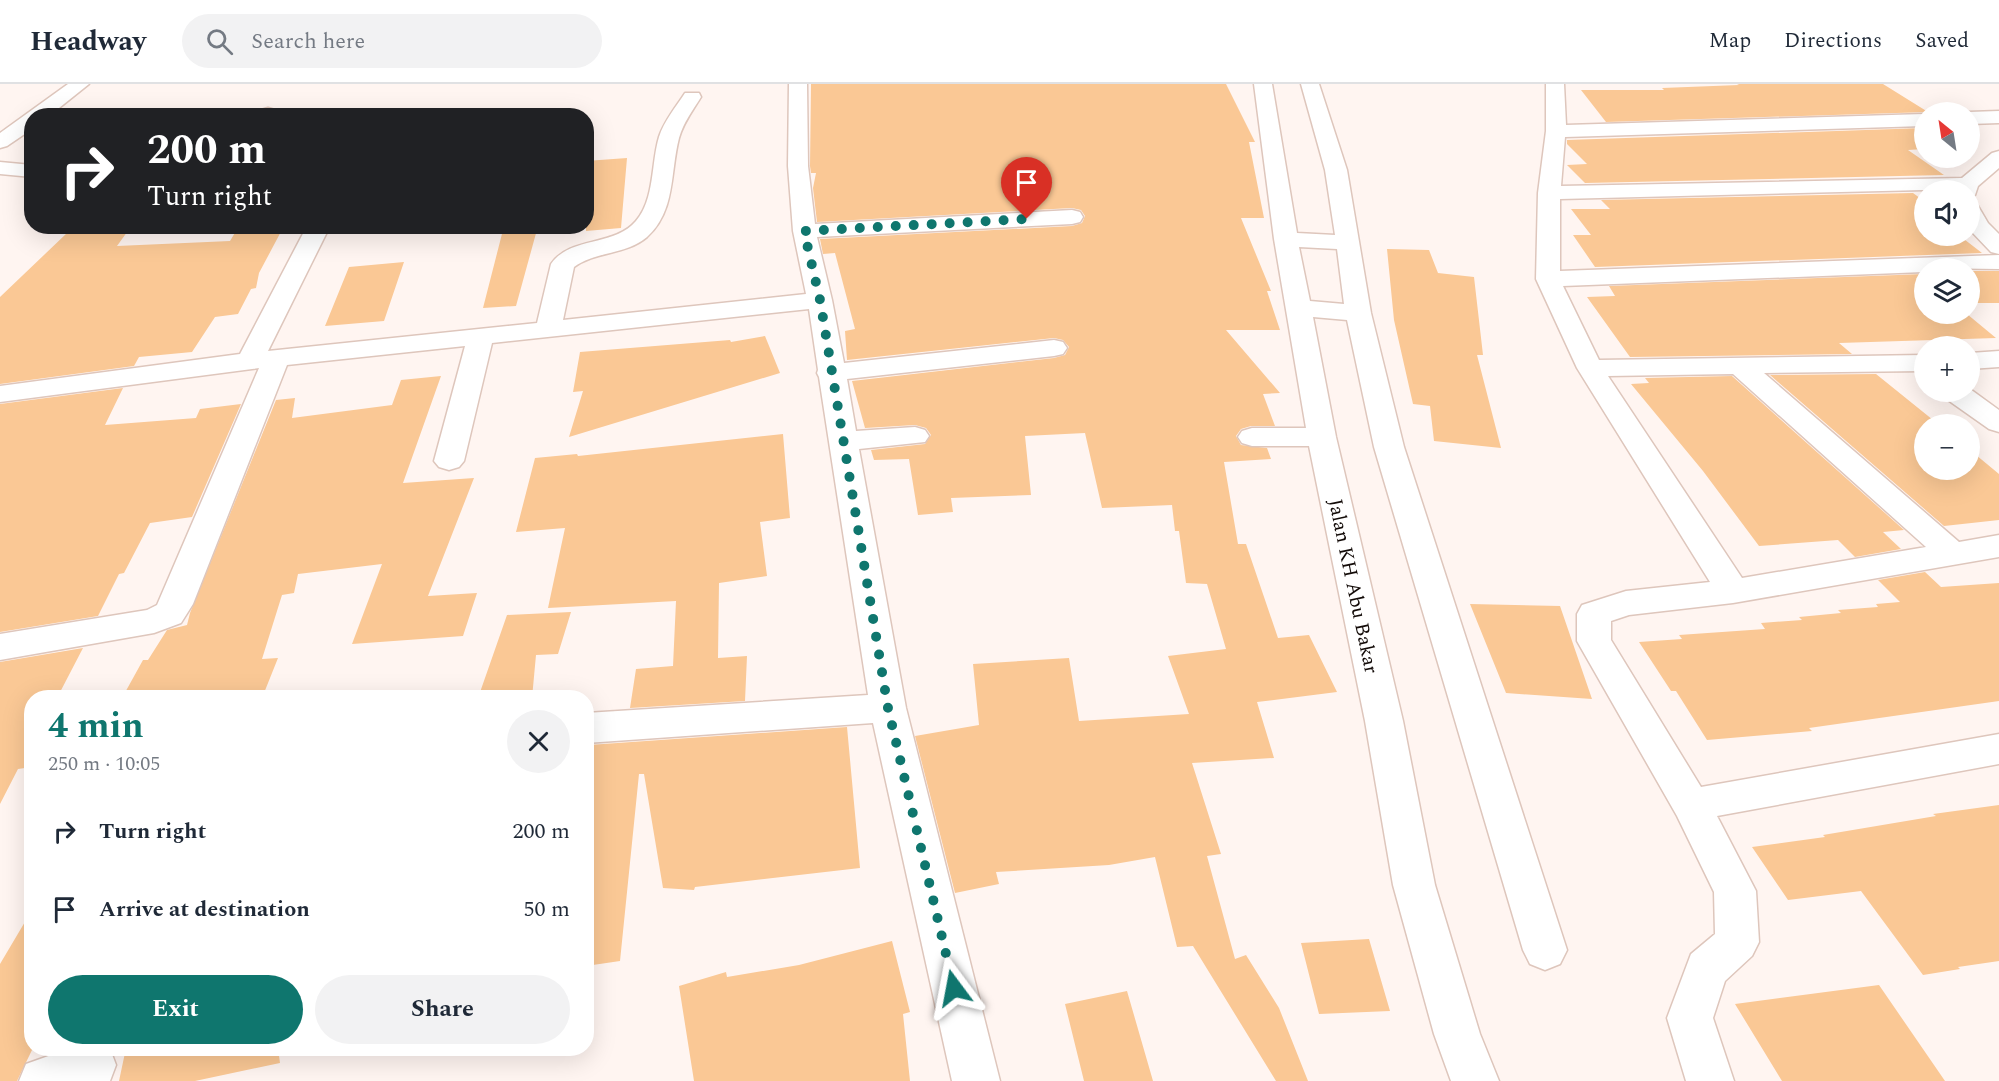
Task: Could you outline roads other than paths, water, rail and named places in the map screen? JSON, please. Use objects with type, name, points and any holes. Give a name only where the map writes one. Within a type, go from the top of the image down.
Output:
[{"type":"street","points":[[48,108],[80,84]]},
{"type":"street","points":[[798,84],[798,166],[804,231],[820,300],[830,373],[888,708],[976,1081]]},
{"type":"street","name":"Jalan KH Abu Bakar","points":[[1263,84],[1286,239],[1322,438],[1384,722],[1414,885],[1457,1034],[1475,1081]]},
{"type":"street","points":[[1310,84],[1336,170],[1358,313],[1389,447],[1545,950]]},
{"type":"street","points":[[1555,84],[1556,131],[1549,193],[1548,279],[1590,368],[1733,591]]},
{"type":"street","points":[[548,330],[563,264],[577,254],[626,240],[639,232],[650,217],[660,197],[669,134],[692,96]]},
{"type":"street","points":[[1980,118],[1999,117]]},
{"type":"street","points":[[1556,131],[1914,120]]},
{"type":"street","points":[[0,142],[24,125]]},
{"type":"street","points":[[1974,180],[1999,157]]},
{"type":"street","points":[[0,168],[24,170]]},
{"type":"street","points":[[1549,193],[1914,188]]},
{"type":"street","points":[[804,231],[1072,217]]},
{"type":"street","points":[[1980,228],[1999,247]]},
{"type":"street","points":[[0,647],[154,621],[169,615],[176,604],[263,360],[316,234]]},
{"type":"street","points":[[1286,239],[1347,243]]},
{"type":"street","points":[[1548,279],[1999,262]]},
{"type":"street","points":[[0,394],[263,360],[820,300]]},
{"type":"street","points":[[1300,308],[1358,313]]},
{"type":"street","points":[[449,462],[480,338]]},
{"type":"street","points":[[830,373],[1054,348]]},
{"type":"street","points":[[1980,361],[1999,360]]},
{"type":"street","points":[[1590,368],[1914,366]]},
{"type":"street","points":[[1741,367],[1953,554]]},
{"type":"street","points":[[1969,402],[1999,423]]},
{"type":"street","points":[[842,441],[915,436]]},
{"type":"street","points":[[1252,437],[1322,438]]},
{"type":"street","points":[[1710,1081],[1690,1018],[1707,969],[1737,942],[1735,891],[1691,805],[1594,641],[1594,614],[1626,603],[1733,591],[1999,546]]},
{"type":"street","points":[[594,727],[888,708]]},
{"type":"street","points":[[1691,805],[1999,749]]},
{"type":"street","points":[[44,1081],[93,1065]]}]
